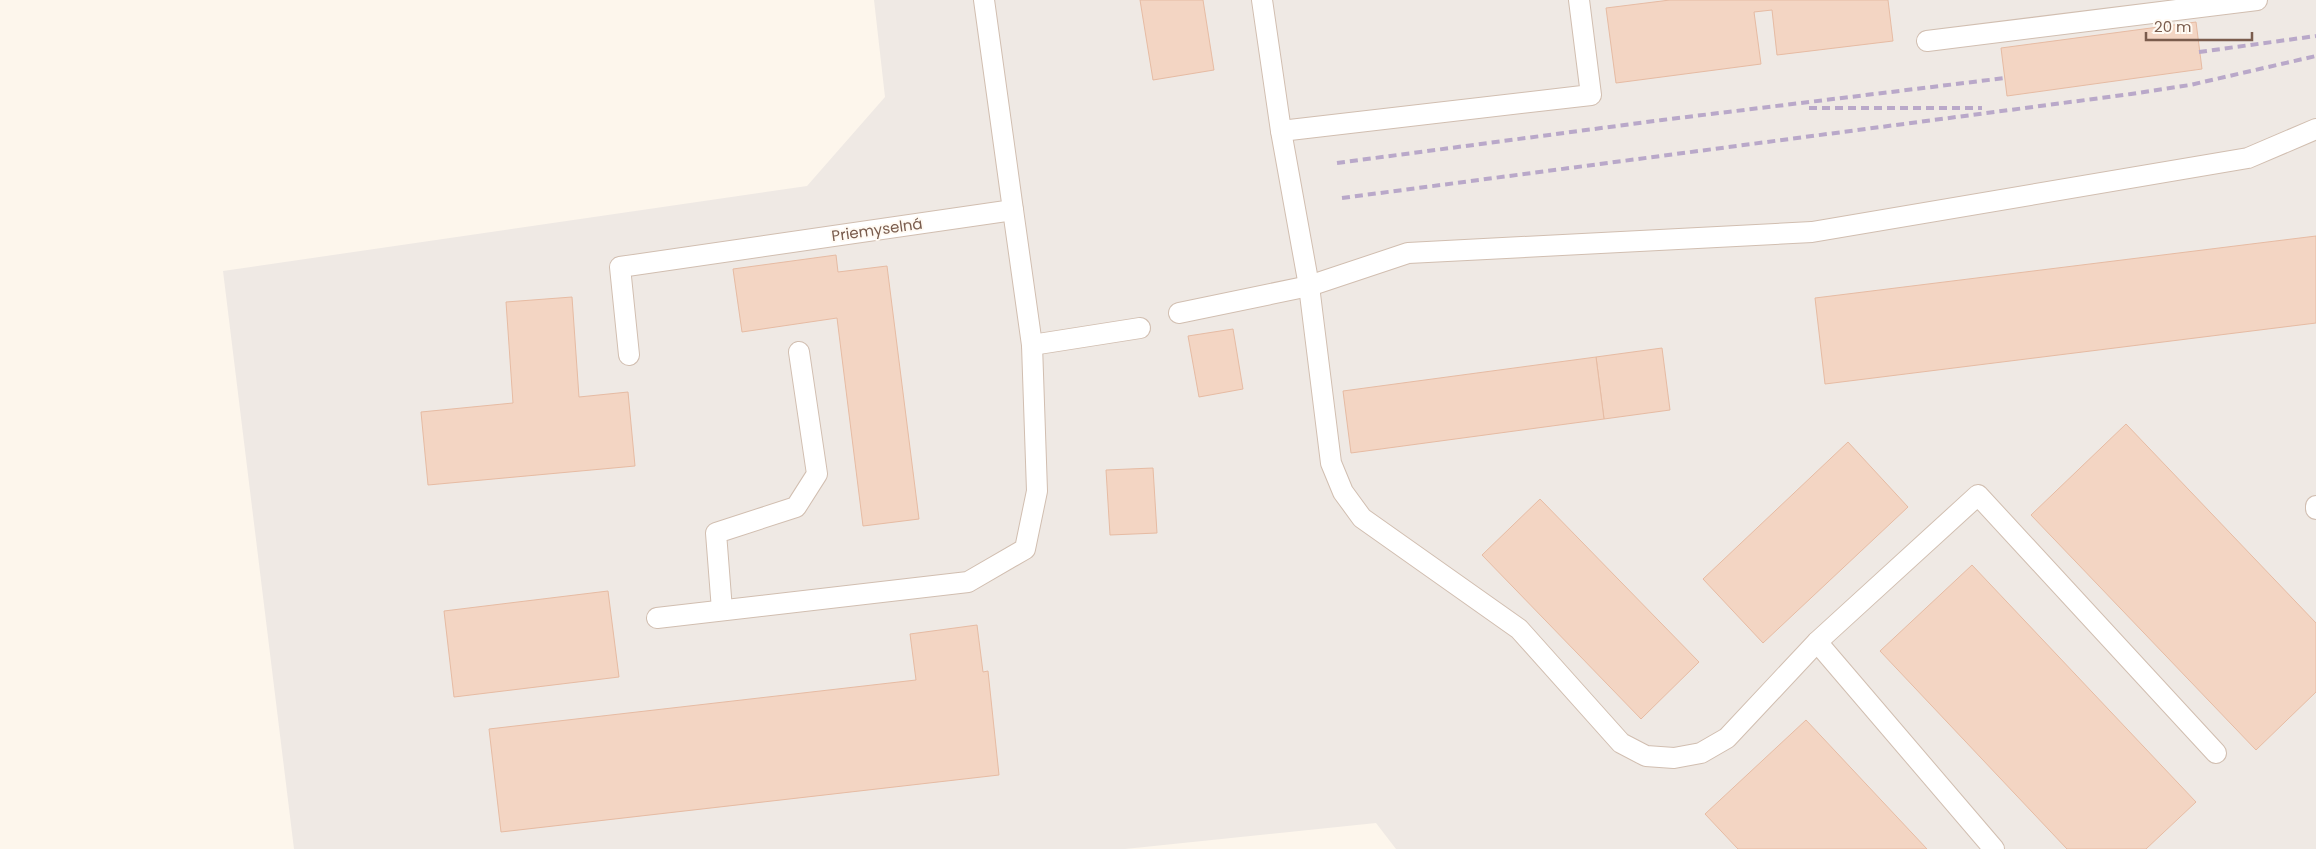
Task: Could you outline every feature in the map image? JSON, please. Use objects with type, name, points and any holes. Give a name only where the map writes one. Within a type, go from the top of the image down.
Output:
[{"type":"lane","points":[[657,618],[968,582],[1025,549],[1038,491],[1032,345],[984,0]]},
{"type":"lane","points":[[1262,0],[1281,130],[1309,286],[1331,463],[1343,492],[1362,518],[1519,629],[1621,742],[1646,756],[1674,758],[1701,753],[1727,738],[1817,642],[1978,495],[2216,753]]},
{"type":"lane","points":[[1281,130],[1591,95],[1579,0]]},
{"type":"lane","points":[[1927,42],[2257,0]]},
{"type":"lane","points":[[1179,313],[1309,286],[1408,253],[1812,232],[2248,158],[2316,129]]},
{"type":"lane","name":"Priemyselná","points":[[629,355],[620,267],[1013,210]]},
{"type":"lane","points":[[1032,345],[1140,328]]},
{"type":"lane","points":[[722,610],[716,533],[796,507],[817,474],[799,352]]},
{"type":"lane","points":[[1817,642],[1994,849]]},
{"type":"shaded area","points":[[874,0],[2316,0],[2316,849],[1396,849],[1376,823],[1125,849],[294,849],[223,271],[807,186],[885,97]]},
{"type":"building","points":[[1140,0],[1203,0],[1214,70],[1153,80]]},
{"type":"building","points":[[1670,0],[1888,0],[1893,41],[1777,55],[1772,10],[1754,12],[1761,64],[1616,83],[1606,8]]},
{"type":"building","points":[[2196,22],[2202,69],[2007,96],[2001,48]]},
{"type":"building","points":[[2316,236],[2316,323],[1825,384],[1815,298]]},
{"type":"building","points":[[836,255],[838,272],[887,266],[919,519],[863,526],[837,318],[742,332],[733,269]]},
{"type":"building","points":[[572,297],[579,397],[628,392],[635,466],[428,485],[421,412],[513,403],[506,302]]},
{"type":"building","points":[[1233,329],[1243,389],[1199,397],[1188,336]]},
{"type":"building","points":[[1662,348],[1670,410],[1604,419],[1596,357]]},
{"type":"building","points":[[1596,357],[1604,419],[1351,453],[1343,391]]},
{"type":"building","points":[[2126,424],[2316,623],[2316,692],[2256,750],[2031,515]]},
{"type":"building","points":[[1848,442],[1908,507],[1763,643],[1703,579]]},
{"type":"building","points":[[1153,468],[1157,533],[1110,535],[1106,470]]},
{"type":"building","points":[[1540,499],[1699,662],[1641,719],[1482,555]]},
{"type":"building","points":[[1972,565],[2196,802],[2146,849],[2067,849],[1880,651]]},
{"type":"building","points":[[608,591],[619,677],[454,697],[444,611]]},
{"type":"building","points":[[977,625],[983,672],[988,671],[999,775],[501,832],[489,729],[916,680],[910,634]]},
{"type":"building","points":[[1806,720],[1927,849],[1738,849],[1705,814]]},
{"type":"railway","points":[[2199,52],[2316,36]]},
{"type":"railway","points":[[1342,198],[2131,94],[2190,85],[2316,56]]},
{"type":"railway","points":[[1337,163],[1662,120],[2005,78]]},
{"type":"railway","points":[[1809,108],[1982,108]]}]
